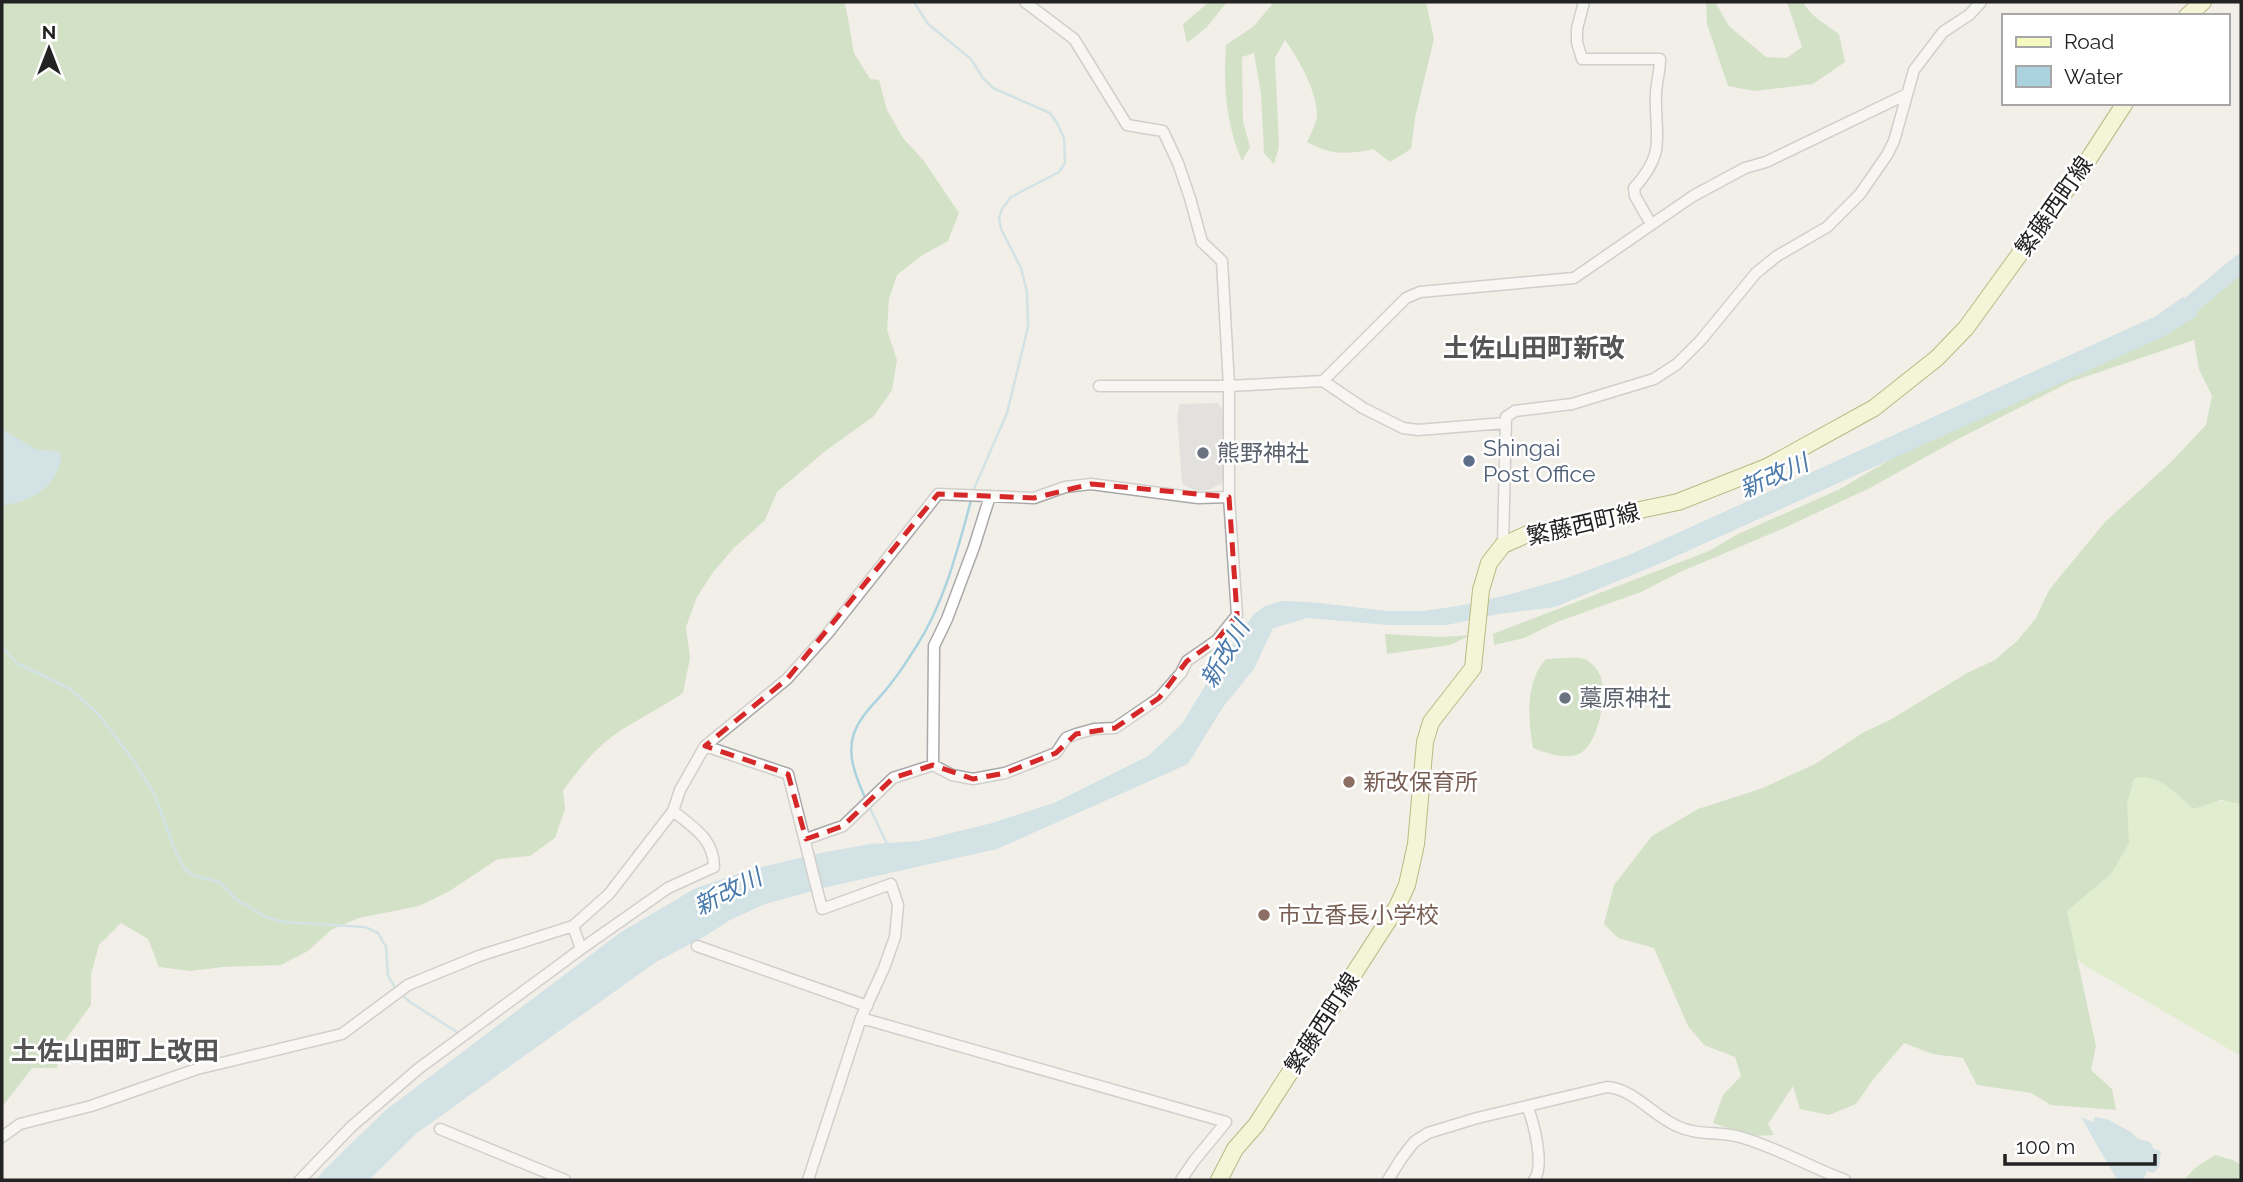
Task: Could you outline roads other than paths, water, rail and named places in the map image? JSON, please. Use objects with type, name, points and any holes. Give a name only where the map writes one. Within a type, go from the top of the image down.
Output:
[{"type":"main road","name":"繁藤西町線","points":[[1219,1180],[1235,1149],[1256,1125],[1397,907],[1407,886],[1416,844],[1425,742],[1430,722],[1473,668],[1481,590],[1489,563],[1503,545],[1530,533],[1678,502],[1767,467],[1874,408],[1937,358],[1966,328],[2088,160],[2124,105]]},
{"type":"street","points":[[806,839],[843,826],[893,778],[933,765],[952,775],[974,779],[1005,773],[1056,754],[1066,738],[1094,729],[1115,728],[1160,698],[1181,673],[1187,661],[1217,640],[1237,615],[1229,497],[1229,386],[1222,261],[1202,242],[1186,186],[1163,131],[1127,125],[1074,39],[1025,2]]},
{"type":"street","points":[[1584,2],[1577,29],[1577,42],[1582,59],[1660,59],[1656,92],[1658,144],[1654,158],[1634,188],[1635,196],[1651,224]]},
{"type":"street","points":[[1503,545],[1506,417],[1515,411],[1572,404],[1654,379],[1677,364],[1701,340],[1756,273],[1777,256],[1826,227],[1860,194],[1894,141],[1914,70],[1943,32],[1969,15],[1981,2]]},
{"type":"street","points":[[1322,382],[1406,298],[1420,292],[1574,278],[1693,196],[1745,168],[1766,162],[1907,94]]},
{"type":"street","points":[[1099,386],[1229,386],[1322,382],[1363,408],[1403,428],[1418,430],[1505,423]]},
{"type":"street","points":[[2,1137],[20,1124],[90,1106],[197,1069],[342,1034],[408,985],[479,956],[573,926],[609,894],[673,811],[680,790],[705,746],[787,680],[828,633],[938,494],[1034,498],[1065,487],[1091,484],[1198,498],[1229,497]]},
{"type":"street","points":[[933,765],[933,646],[947,619],[990,496]]},
{"type":"street","points":[[705,746],[788,774],[822,909],[891,884],[898,905],[895,937],[861,1018],[808,1180]]},
{"type":"street","points":[[300,1180],[351,1127],[418,1069],[668,888],[714,867],[714,856],[703,834],[673,811]]},
{"type":"street","points":[[573,926],[581,949]]},
{"type":"street","points":[[697,946],[867,1006]]},
{"type":"street","points":[[861,1018],[1226,1122],[1181,1180]]},
{"type":"street","points":[[1388,1180],[1414,1142],[1428,1133],[1477,1118],[1607,1087],[1621,1088],[1676,1126],[1696,1133],[1737,1135],[1845,1180]]},
{"type":"street","points":[[1527,1106],[1538,1148],[1539,1173],[1534,1180]]},
{"type":"street","points":[[440,1129],[565,1180]]},
{"type":"water","points":[[2183,297],[2198,315],[2165,336],[1661,563],[1555,607],[1498,614],[1447,625],[1388,625],[1308,618],[1273,628],[1254,669],[1223,707],[1188,764],[997,849],[827,887],[765,904],[730,920],[656,962],[417,1133],[369,1180],[316,1180],[386,1110],[621,932],[696,888],[749,870],[820,853],[870,844],[919,841],[992,823],[1054,803],[1148,756],[1182,724],[1217,666],[1254,614],[1265,606],[1281,601],[1388,611],[1424,611],[1464,605],[1564,579],[1629,555],[2156,316]]},
{"type":"water","points":[[2,429],[35,449],[61,452],[57,473],[43,490],[23,501],[2,505]]},
{"type":"water","points":[[2081,1117],[2093,1122],[2095,1117],[2107,1119],[2138,1139],[2150,1142],[2154,1149],[2161,1151],[2159,1167],[2153,1173],[2147,1171],[2143,1180],[2117,1180]]},
{"type":"waterway","points":[[914,2],[928,24],[971,59],[993,88],[1050,113],[1064,138],[1065,163],[1059,172],[1011,197],[999,218],[1001,229],[1021,268],[1027,292],[1028,327],[1007,413],[973,491]]},
{"type":"waterway","name":"新改川","points":[[2174,319],[2241,263]]},
{"type":"waterway","points":[[866,800],[852,759],[854,733],[866,712],[898,674],[926,630],[950,574],[972,497]]},
{"type":"waterway","points":[[2,500],[5,503],[2,507]]},
{"type":"waterway","points":[[2,647],[18,664],[69,688],[98,714],[154,793],[174,848],[183,867],[192,875],[219,882],[237,900],[266,917],[284,922],[365,927],[378,933],[386,947],[388,976],[397,990]]},
{"type":"waterway","points":[[869,806],[887,844]]},
{"type":"waterway","points":[[402,995],[460,1034]]},
{"type":"place","name":"熊野神社","points":[[1203,453]]},
{"type":"place","name":"Shingai Post Office","points":[[1469,461]]},
{"type":"place","name":"藁原神社","points":[[1565,698]]},
{"type":"place","name":"新改保育所","points":[[1349,782]]},
{"type":"place","name":"市立香長小学校","points":[[1264,915]]},
{"type":"district","name":"土佐山田町新改","points":[[1534,348]]},
{"type":"district","name":"土佐山田町上改田","points":[[115,1051]]}]
